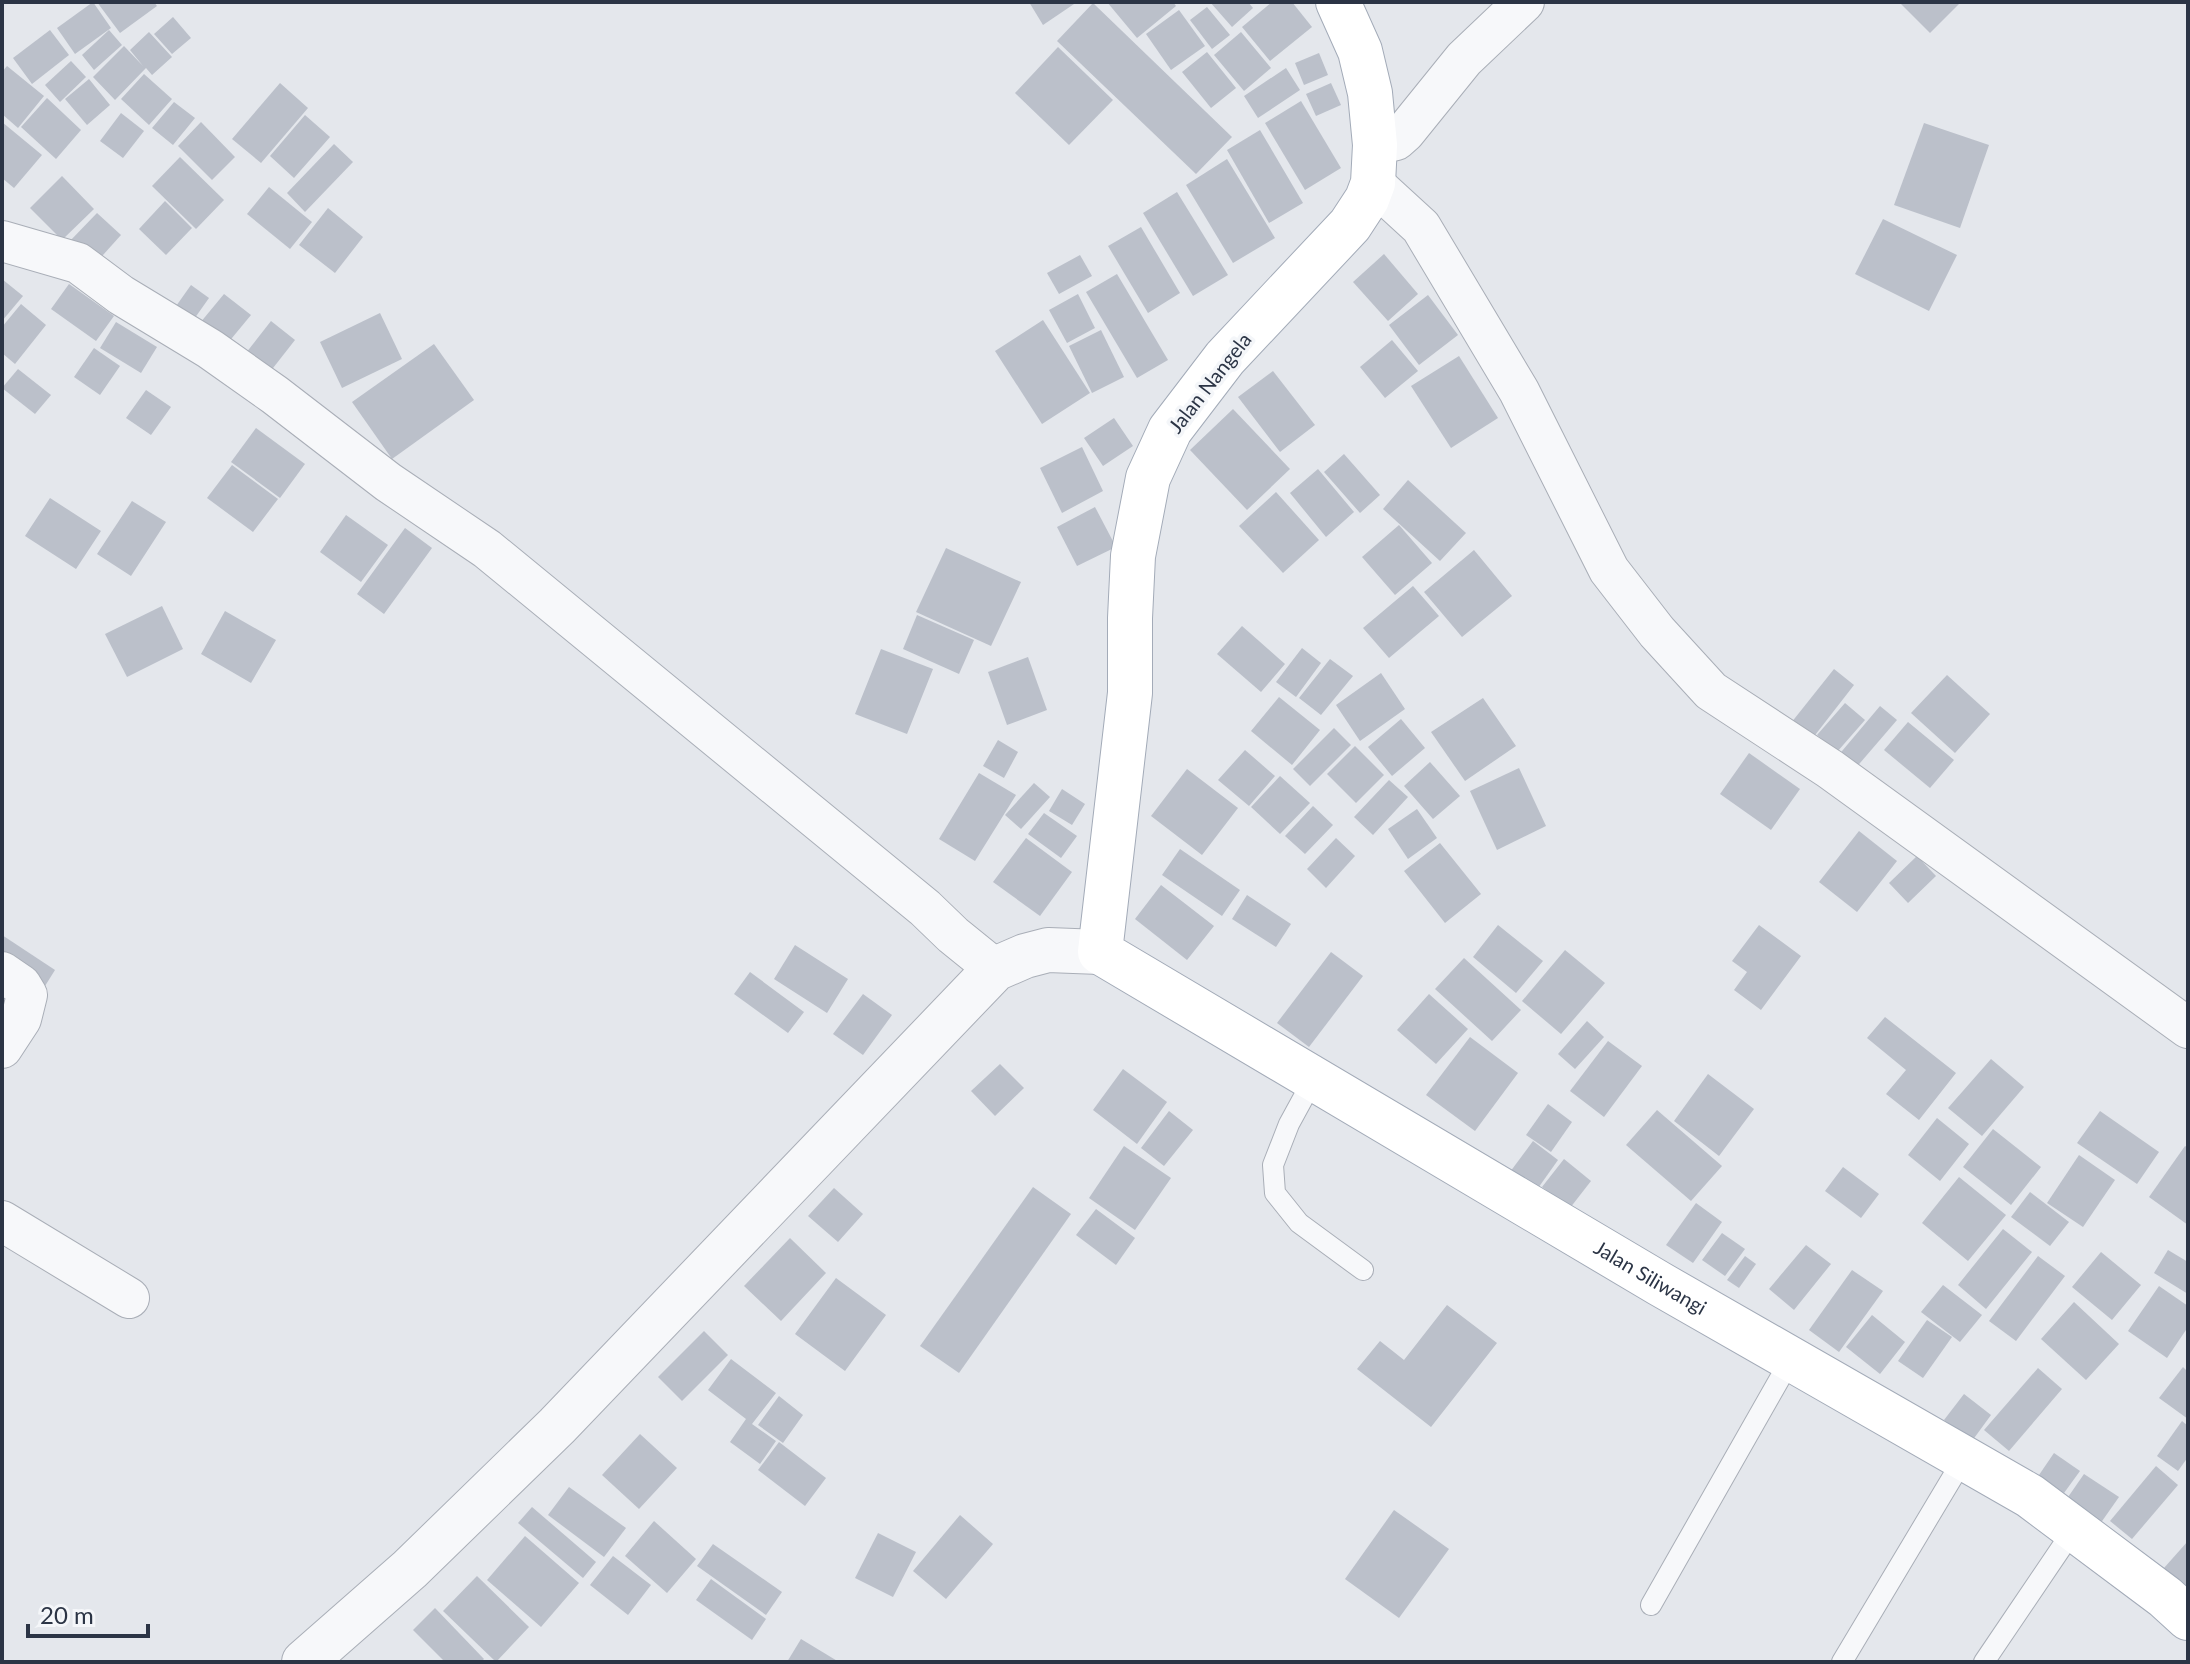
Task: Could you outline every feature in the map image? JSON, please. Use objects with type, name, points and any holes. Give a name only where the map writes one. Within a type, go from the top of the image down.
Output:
[{"type":"main road","points":[[1338,2],[1360,51],[1370,93],[1374,164]]},
{"type":"main road","name":"Jalan Nangela","points":[[1100,952],[1130,693],[1133,556],[1148,478],[1170,430],[1225,358],[1350,225],[1367,199],[1374,164]]},
{"type":"main road","name":"Jalan Siliwangi","points":[[1100,952],[1313,1080],[2030,1496],[2165,1597],[2188,1618]]},
{"type":"street","points":[[1524,2],[1464,59],[1405,132],[1374,164],[1421,227],[1519,391],[1609,570],[1657,632],[1711,691],[1830,769],[2188,1028]]},
{"type":"street","points":[[2,241],[78,263],[121,295],[210,349],[388,482],[487,549],[925,908],[995,969]]},
{"type":"street","points":[[304,1662],[410,1569],[557,1426],[995,969],[1048,950],[1100,952]]},
{"type":"street","points":[[2,972],[21,985],[27,995],[21,1019],[2,1048]]},
{"type":"street","points":[[2,1221],[129,1298]]},
{"type":"lane","points":[[1313,1080],[1289,1124],[1273,1165],[1275,1193],[1299,1223],[1363,1270]]},
{"type":"lane","points":[[1651,1605],[1791,1359]]},
{"type":"lane","points":[[1842,1662],[1964,1458]]},
{"type":"lane","points":[[1984,1662],[2074,1529]]},
{"type":"building","points":[[93,2],[111,28],[75,54],[57,28]]},
{"type":"building","points":[[97,2],[154,2],[157,6],[120,33]]},
{"type":"building","points":[[1029,2],[1077,2],[1043,25]]},
{"type":"building","points":[[1107,2],[1173,2],[1176,6],[1137,38]]},
{"type":"building","points":[[1210,2],[1248,2],[1253,8],[1232,27]]},
{"type":"building","points":[[1272,2],[1292,2],[1312,27],[1270,61],[1242,27]]},
{"type":"building","points":[[1899,2],[1961,2],[1930,33]]},
{"type":"building","points":[[1093,3],[1232,137],[1196,174],[1057,41]]},
{"type":"building","points":[[1207,7],[1230,35],[1212,49],[1190,20]]},
{"type":"building","points":[[1179,10],[1205,46],[1171,70],[1146,34]]},
{"type":"building","points":[[173,17],[191,38],[172,54],[154,34]]},
{"type":"building","points":[[50,30],[69,55],[32,84],[13,58]]},
{"type":"building","points":[[109,30],[122,45],[94,70],[82,55]]},
{"type":"building","points":[[149,32],[172,57],[152,75],[146,68],[115,100],[93,77],[124,46],[143,66],[130,50]]},
{"type":"building","points":[[1241,32],[1271,68],[1244,91],[1214,55]]},
{"type":"building","points":[[1058,47],[1113,100],[1069,145],[1015,93]]},
{"type":"building","points":[[1207,52],[1236,88],[1211,108],[1182,72]]},
{"type":"building","points":[[1319,53],[1328,75],[1304,85],[1295,63]]},
{"type":"building","points":[[71,61],[86,77],[60,102],[45,85]]},
{"type":"building","points":[[7,66],[44,96],[18,128],[2,114],[2,72]]},
{"type":"building","points":[[1286,68],[1300,90],[1258,118],[1244,96]]},
{"type":"building","points":[[144,74],[172,99],[149,125],[121,99]]},
{"type":"building","points":[[89,79],[110,105],[87,125],[65,99]]},
{"type":"building","points":[[280,83],[308,108],[261,163],[232,139]]},
{"type":"building","points":[[1331,83],[1341,105],[1316,116],[1306,94]]},
{"type":"building","points":[[47,98],[81,130],[56,159],[21,127]]},
{"type":"building","points":[[1301,101],[1341,168],[1305,190],[1265,123]]},
{"type":"building","points":[[174,102],[195,118],[173,145],[152,128]]},
{"type":"building","points":[[121,113],[144,131],[123,158],[100,141]]},
{"type":"building","points":[[305,115],[330,137],[294,178],[270,156]]},
{"type":"building","points":[[2,122],[42,155],[14,188],[2,178]]},
{"type":"building","points":[[201,122],[235,157],[212,180],[178,146]]},
{"type":"building","points":[[1924,123],[1989,145],[1960,228],[1894,205]]},
{"type":"building","points":[[1260,130],[1303,203],[1269,223],[1227,150]]},
{"type":"building","points":[[334,144],[353,162],[305,212],[287,193]]},
{"type":"building","points":[[180,157],[224,200],[196,229],[152,186]]},
{"type":"building","points":[[1227,159],[1275,238],[1233,263],[1186,185]]},
{"type":"building","points":[[62,176],[94,209],[62,240],[30,208]]},
{"type":"building","points":[[269,187],[312,222],[290,249],[247,214]]},
{"type":"building","points":[[1177,192],[1228,275],[1193,296],[1143,213]]},
{"type":"building","points":[[165,201],[192,228],[166,255],[139,229]]},
{"type":"building","points":[[328,208],[363,237],[335,273],[299,245]]},
{"type":"building","points":[[97,213],[121,235],[94,265],[69,242]]},
{"type":"building","points":[[1883,219],[1957,255],[1929,311],[1855,274]]},
{"type":"building","points":[[1141,227],[1180,293],[1148,313],[1108,246]]},
{"type":"building","points":[[1384,254],[1418,294],[1388,321],[1353,282]]},
{"type":"building","points":[[1080,255],[1092,276],[1059,294],[1047,273]]},
{"type":"building","points":[[1117,274],[1168,360],[1137,378],[1086,292]]},
{"type":"building","points":[[2,279],[23,296],[2,321]]},
{"type":"building","points":[[69,284],[114,316],[96,341],[51,309]]},
{"type":"building","points":[[191,285],[209,298],[192,322],[174,309]]},
{"type":"building","points":[[224,294],[251,315],[227,344],[200,323]]},
{"type":"building","points":[[1078,294],[1095,328],[1067,343],[1049,310]]},
{"type":"building","points":[[1428,295],[1458,335],[1419,365],[1389,325]]},
{"type":"building","points":[[21,304],[46,325],[15,364],[2,353],[2,327]]},
{"type":"building","points":[[380,313],[402,359],[342,388],[320,342]]},
{"type":"building","points":[[1043,320],[1090,393],[1042,424],[995,351]]},
{"type":"building","points":[[271,321],[295,340],[266,377],[242,358]]},
{"type":"building","points":[[116,322],[157,347],[141,373],[100,348]]},
{"type":"building","points":[[1101,330],[1124,377],[1092,393],[1069,346]]},
{"type":"building","points":[[1392,340],[1418,371],[1385,398],[1360,367]]},
{"type":"building","points":[[434,344],[474,400],[392,459],[352,402]]},
{"type":"building","points":[[94,348],[120,366],[100,395],[74,377]]},
{"type":"building","points":[[1459,356],[1498,418],[1451,448],[1411,386]]},
{"type":"building","points":[[18,369],[51,395],[35,414],[2,388]]},
{"type":"building","points":[[1273,371],[1315,425],[1280,452],[1238,397]]},
{"type":"building","points":[[146,390],[171,407],[151,435],[126,418]]},
{"type":"building","points":[[1233,409],[1290,469],[1247,510],[1190,450]]},
{"type":"building","points":[[1114,418],[1133,446],[1103,466],[1084,438]]},
{"type":"building","points":[[256,428],[305,464],[280,498],[231,462]]},
{"type":"building","points":[[1082,447],[1103,491],[1062,513],[1040,468]]},
{"type":"building","points":[[1344,454],[1380,495],[1360,513],[1324,472]]},
{"type":"building","points":[[232,465],[278,499],[253,532],[207,498]]},
{"type":"building","points":[[1318,469],[1354,512],[1326,537],[1290,493]]},
{"type":"building","points":[[1408,480],[1466,533],[1440,561],[1383,509]]},
{"type":"building","points":[[1276,492],[1319,540],[1283,573],[1239,526]]},
{"type":"building","points":[[50,498],[101,531],[76,569],[25,536]]},
{"type":"building","points":[[132,501],[166,522],[131,576],[97,554]]},
{"type":"building","points":[[1095,507],[1116,547],[1077,566],[1057,527]]},
{"type":"building","points":[[346,515],[388,545],[361,582],[320,552]]},
{"type":"building","points":[[1399,525],[1432,563],[1395,595],[1362,557]]},
{"type":"building","points":[[405,528],[432,548],[384,614],[357,594]]},
{"type":"building","points":[[946,548],[1021,582],[991,646],[916,612]]},
{"type":"building","points":[[1474,550],[1512,596],[1462,637],[1424,592]]},
{"type":"building","points":[[1413,586],[1439,616],[1389,658],[1363,628]]},
{"type":"building","points":[[162,606],[183,649],[127,677],[105,634]]},
{"type":"building","points":[[225,611],[276,640],[251,683],[201,654]]},
{"type":"building","points":[[917,615],[974,640],[959,674],[903,649]]},
{"type":"building","points":[[1242,626],[1285,664],[1261,692],[1217,654]]},
{"type":"building","points":[[1302,648],[1321,663],[1296,697],[1276,682]]},
{"type":"building","points":[[881,649],[933,669],[907,734],[855,714]]},
{"type":"building","points":[[1028,657],[1047,710],[1007,725],[988,672]]},
{"type":"building","points":[[1330,659],[1353,676],[1321,715],[1299,698]]},
{"type":"building","points":[[1834,669],[1854,685],[1812,739],[1791,723]]},
{"type":"building","points":[[1381,673],[1405,709],[1360,741],[1336,705]]},
{"type":"building","points":[[1947,675],[1990,714],[1955,753],[1911,713]]},
{"type":"building","points":[[1279,697],[1320,730],[1292,765],[1251,731]]},
{"type":"building","points":[[1483,698],[1516,746],[1465,781],[1431,732]]},
{"type":"building","points":[[1845,703],[1865,720],[1837,752],[1817,735]]},
{"type":"building","points":[[1880,706],[1897,720],[1854,770],[1837,757]]},
{"type":"building","points":[[1401,719],[1425,748],[1392,776],[1368,747]]},
{"type":"building","points":[[1908,722],[1954,760],[1930,788],[1884,750]]},
{"type":"building","points":[[1334,728],[1351,745],[1310,786],[1293,769]]},
{"type":"building","points":[[998,740],[1018,752],[1004,778],[983,766]]},
{"type":"building","points":[[1355,746],[1384,775],[1356,803],[1327,774]]},
{"type":"building","points":[[1245,750],[1275,776],[1249,806],[1218,780]]},
{"type":"building","points":[[1749,753],[1800,789],[1771,830],[1720,794]]},
{"type":"building","points":[[1430,762],[1460,796],[1433,819],[1404,786]]},
{"type":"building","points":[[1519,768],[1546,826],[1497,850],[1470,791]]},
{"type":"building","points":[[1187,769],[1238,808],[1202,855],[1151,816]]},
{"type":"building","points":[[979,773],[1016,795],[975,861],[939,839]]},
{"type":"building","points":[[1280,776],[1310,803],[1280,834],[1251,807]]},
{"type":"building","points":[[1389,780],[1408,797],[1373,835],[1354,817]]},
{"type":"building","points":[[1034,783],[1050,797],[1021,829],[1005,815]]},
{"type":"building","points":[[1062,789],[1085,804],[1072,825],[1049,811]]},
{"type":"building","points":[[1313,806],[1333,825],[1305,854],[1285,836]]},
{"type":"building","points":[[1417,809],[1437,838],[1408,859],[1388,829]]},
{"type":"building","points":[[1044,813],[1077,836],[1061,858],[1028,834]]},
{"type":"building","points":[[1859,831],[1897,861],[1857,912],[1819,882]]},
{"type":"building","points":[[1026,838],[1072,872],[1040,916],[993,882]]},
{"type":"building","points":[[1336,838],[1355,856],[1326,888],[1307,869]]},
{"type":"building","points":[[1440,843],[1481,894],[1445,923],[1404,871]]},
{"type":"building","points":[[1180,849],[1240,890],[1222,916],[1162,875]]},
{"type":"building","points":[[1917,856],[1936,876],[1908,903],[1889,883]]},
{"type":"building","points":[[1161,885],[1214,926],[1187,960],[1135,919]]},
{"type":"building","points":[[1247,895],[1291,924],[1276,947],[1232,919]]},
{"type":"building","points":[[1498,925],[1543,961],[1516,993],[1473,957]]},
{"type":"building","points":[[1759,925],[1801,956],[1761,1010],[1734,990],[1747,972],[1732,961]]},
{"type":"building","points":[[2,935],[55,970],[40,994],[2,969]]},
{"type":"building","points":[[795,945],[848,979],[827,1013],[774,979]]},
{"type":"building","points":[[1565,950],[1605,983],[1561,1034],[1522,1001]]},
{"type":"building","points":[[1331,952],[1363,976],[1309,1047],[1277,1023]]},
{"type":"building","points":[[1464,958],[1521,1010],[1492,1041],[1435,989]]},
{"type":"building","points":[[750,972],[804,1012],[788,1033],[734,994]]},
{"type":"building","points":[[863,994],[892,1015],[863,1055],[833,1034]]},
{"type":"building","points":[[1429,994],[1468,1029],[1436,1064],[1397,1030]]},
{"type":"building","points":[[1885,1017],[1956,1073],[1919,1120],[1886,1094],[1906,1070],[1867,1038]]},
{"type":"building","points":[[1587,1021],[1604,1037],[1575,1069],[1558,1054]]},
{"type":"building","points":[[1470,1037],[1518,1073],[1475,1131],[1426,1095]]},
{"type":"building","points":[[1608,1041],[1642,1066],[1604,1117],[1570,1091]]},
{"type":"building","points":[[1991,1059],[2024,1087],[1982,1136],[1948,1108]]},
{"type":"building","points":[[1000,1064],[1024,1088],[995,1116],[971,1091]]},
{"type":"building","points":[[1123,1069],[1167,1102],[1137,1144],[1093,1110]]},
{"type":"building","points":[[1708,1074],[1754,1109],[1719,1156],[1674,1121]]},
{"type":"building","points":[[1548,1104],[1572,1122],[1551,1152],[1526,1135]]},
{"type":"building","points":[[1657,1110],[1722,1166],[1691,1201],[1626,1145]]},
{"type":"building","points":[[1169,1111],[1193,1130],[1164,1166],[1141,1148]]},
{"type":"building","points":[[2100,1111],[2159,1152],[2137,1184],[2077,1143]]},
{"type":"building","points":[[1937,1118],[1969,1144],[1940,1181],[1908,1155]]},
{"type":"building","points":[[1993,1129],[2041,1167],[2011,1205],[1963,1167]]},
{"type":"building","points":[[1533,1141],[1558,1160],[1536,1191],[1510,1172]]},
{"type":"building","points":[[1124,1146],[1171,1178],[1135,1230],[1089,1198]]},
{"type":"building","points":[[2185,1146],[2188,1148],[2188,1225],[2149,1197]]},
{"type":"building","points":[[2079,1155],[2115,1180],[2083,1227],[2047,1203]]},
{"type":"building","points":[[1564,1159],[1591,1181],[1570,1208],[1542,1187]]},
{"type":"building","points":[[1843,1167],[1879,1194],[1861,1218],[1825,1191]]},
{"type":"building","points":[[1959,1177],[2006,1215],[1968,1261],[1922,1223]]},
{"type":"building","points":[[1033,1187],[1071,1214],[959,1373],[920,1346]]},
{"type":"building","points":[[834,1188],[863,1214],[838,1242],[808,1216]]},
{"type":"building","points":[[2030,1192],[2069,1222],[2050,1246],[2011,1217]]},
{"type":"building","points":[[1696,1203],[1722,1222],[1693,1263],[1666,1245]]},
{"type":"building","points":[[1096,1209],[1135,1238],[1116,1265],[1076,1235]]},
{"type":"building","points":[[2003,1229],[2032,1252],[1986,1309],[1958,1285]]},
{"type":"building","points":[[1722,1233],[1745,1249],[1725,1276],[1702,1260]]},
{"type":"building","points":[[790,1238],[826,1273],[781,1321],[744,1286]]},
{"type":"building","points":[[1806,1245],[1831,1264],[1794,1310],[1769,1289]]},
{"type":"building","points":[[2168,1250],[2188,1262],[2188,1294],[2154,1273]]},
{"type":"building","points":[[2101,1252],[2141,1285],[2112,1320],[2072,1287]]},
{"type":"building","points":[[1745,1256],[1756,1264],[1739,1288],[1727,1280]]},
{"type":"building","points":[[2038,1256],[2065,1276],[2016,1341],[1989,1321]]},
{"type":"building","points":[[1852,1270],[1883,1291],[1839,1352],[1809,1330]]},
{"type":"building","points":[[836,1278],[886,1315],[845,1371],[795,1334]]},
{"type":"building","points":[[1943,1285],[1982,1315],[1960,1342],[1921,1312]]},
{"type":"building","points":[[2159,1286],[2188,1306],[2188,1327],[2167,1358],[2128,1331]]},
{"type":"building","points":[[2074,1302],[2119,1344],[2086,1380],[2041,1339]]},
{"type":"building","points":[[1447,1305],[1497,1343],[1431,1427],[1357,1369],[1380,1341],[1404,1360]]},
{"type":"building","points":[[1872,1315],[1905,1342],[1880,1374],[1846,1347]]},
{"type":"building","points":[[1927,1320],[1952,1337],[1923,1378],[1898,1361]]},
{"type":"building","points":[[704,1331],[728,1355],[682,1401],[658,1377]]},
{"type":"building","points":[[731,1359],[776,1393],[752,1424],[776,1441],[760,1464],[730,1442],[746,1419],[708,1390]]},
{"type":"building","points":[[2183,1367],[2188,1372],[2188,1419],[2159,1398]]},
{"type":"building","points":[[2038,1368],[2062,1389],[2009,1451],[1984,1430]]},
{"type":"building","points":[[1964,1394],[1991,1415],[1972,1441],[1944,1420]]},
{"type":"building","points":[[779,1396],[803,1415],[783,1443],[758,1425]]},
{"type":"building","points":[[2182,1421],[2188,1426],[2188,1457],[2178,1471],[2157,1456]]},
{"type":"building","points":[[640,1434],[677,1468],[639,1509],[602,1475]]},
{"type":"building","points":[[779,1442],[826,1478],[805,1506],[758,1470]]},
{"type":"building","points":[[2054,1453],[2080,1471],[2064,1493],[2039,1475]]},
{"type":"building","points":[[2156,1466],[2178,1485],[2132,1539],[2110,1521]]},
{"type":"building","points":[[2084,1474],[2119,1497],[2100,1524],[2066,1500]]},
{"type":"building","points":[[569,1487],[626,1528],[604,1557],[548,1515]]},
{"type":"building","points":[[532,1507],[596,1562],[583,1578],[518,1523]]},
{"type":"building","points":[[1394,1510],[1449,1549],[1399,1618],[1345,1579]]},
{"type":"building","points":[[960,1515],[993,1544],[946,1599],[913,1571]]},
{"type":"building","points":[[654,1521],[696,1559],[667,1593],[625,1556]]},
{"type":"building","points":[[878,1533],[916,1552],[893,1597],[855,1578]]},
{"type":"building","points":[[525,1536],[579,1583],[541,1627],[487,1580]]},
{"type":"building","points":[[2188,1541],[2188,1590],[2164,1568]]},
{"type":"building","points":[[713,1544],[782,1592],[766,1615],[697,1566]]},
{"type":"building","points":[[613,1556],[651,1585],[628,1615],[590,1585]]},
{"type":"building","points":[[477,1576],[529,1627],[496,1662],[443,1611]]},
{"type":"building","points":[[711,1579],[766,1619],[752,1640],[696,1600]]},
{"type":"building","points":[[435,1608],[484,1659],[481,1662],[445,1662],[413,1630]]},
{"type":"building","points":[[801,1639],[839,1662],[787,1662]]}]
